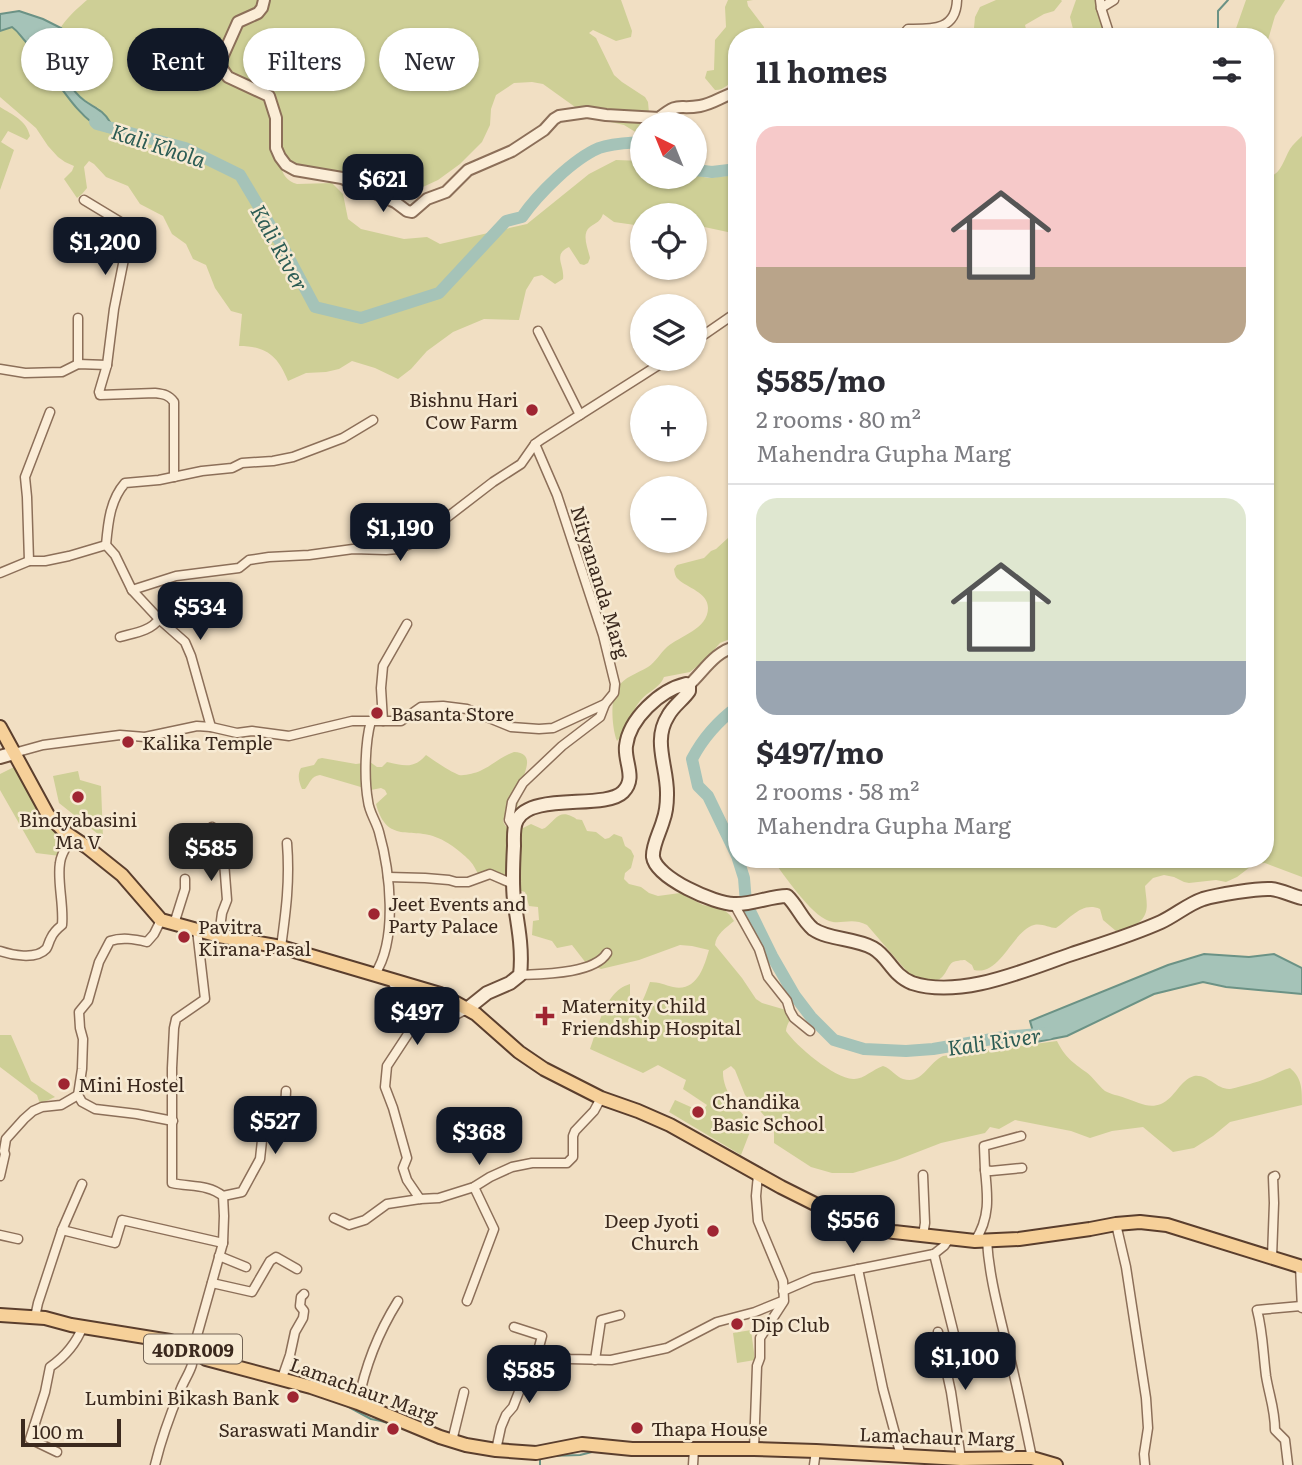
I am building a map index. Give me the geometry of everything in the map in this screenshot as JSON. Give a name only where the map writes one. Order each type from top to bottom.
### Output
[{"type":"main road","points":[[467,1009],[487,993],[510,984],[520,975],[520,942],[513,884],[515,824],[522,813],[558,803],[609,799],[622,793],[630,778],[626,746],[633,726],[660,697],[686,684],[690,688],[687,695],[666,717],[661,737],[667,794],[664,818],[653,853],[653,859],[659,868],[672,880],[704,895],[738,904],[785,895],[816,931],[864,944],[878,951],[900,976],[909,982],[957,987],[998,979],[1119,939],[1161,922],[1207,898],[1270,889],[1302,898]]},
{"type":"main road","points":[[0,727],[48,815],[66,833],[122,876],[167,921],[219,936],[281,947],[440,994],[476,1014],[519,1052],[544,1069],[601,1098],[670,1125],[758,1175],[842,1217],[870,1227],[981,1241],[1019,1239],[1140,1222],[1167,1225],[1301,1266]]},
{"type":"main road","points":[[0,757],[14,753]]},
{"type":"main road","name":"Lamachaur Marg","points":[[0,1315],[35,1317],[170,1341],[193,1350],[206,1359],[282,1378],[358,1403],[466,1446],[514,1452],[545,1452],[582,1444],[632,1449],[754,1449],[816,1451],[849,1459],[901,1456],[1032,1458],[1056,1465]]},
{"type":"street","points":[[264,0],[258,13],[238,22],[221,60],[221,67],[228,77],[269,96],[276,118],[275,148],[279,157],[295,170],[342,178],[395,201],[407,211],[412,212],[426,200],[446,192],[468,170],[512,151],[544,130],[559,116],[587,112],[606,116],[659,118],[674,106],[701,106],[728,94]]},
{"type":"street","points":[[932,28],[942,25],[953,16],[957,10],[957,0]]},
{"type":"street","points":[[1108,28],[1101,4],[1114,0]]},
{"type":"street","points":[[84,200],[127,226],[129,234],[114,309],[107,365],[99,392],[100,395],[164,394],[170,397],[174,402],[174,477]]},
{"type":"street","points":[[78,318],[78,364]]},
{"type":"street","points":[[707,333],[728,318]]},
{"type":"street","points":[[538,331],[580,415]]},
{"type":"street","points":[[0,369],[25,373],[62,372],[78,364],[107,365]]},
{"type":"street","points":[[132,590],[176,576],[239,568],[249,560],[353,549],[398,549],[415,542],[521,464],[535,444],[649,371]]},
{"type":"street","points":[[29,561],[25,477],[50,412]]},
{"type":"street","points":[[211,727],[185,642],[132,590],[120,563],[106,545],[111,510],[122,486],[125,483],[159,480],[232,468],[243,463],[293,457],[343,438],[373,420]]},
{"type":"street","name":"Nityananda Marg","points":[[535,444],[560,504],[603,635],[615,684],[614,694],[605,705]]},
{"type":"street","points":[[0,573],[29,561],[45,561],[106,545]]},
{"type":"street","points":[[120,637],[148,629],[157,624],[159,619]]},
{"type":"street","points":[[383,721],[380,688],[383,666],[407,624]]},
{"type":"street","points":[[689,685],[713,658],[728,648]]},
{"type":"street","points":[[14,753],[43,745],[120,735],[145,737],[197,726],[237,733],[252,731],[289,736],[352,720],[401,721],[421,707],[467,709],[511,727],[539,729],[553,727],[605,705]]},
{"type":"street","points":[[515,824],[512,825],[509,817],[512,802],[523,783],[562,746],[600,717],[605,705]]},
{"type":"street","points":[[371,721],[367,754],[367,800],[378,828],[390,892],[389,930],[384,954],[375,974]]},
{"type":"street","points":[[212,827],[223,849],[227,900],[219,936]]},
{"type":"street","points":[[0,951],[13,955],[40,953],[62,925],[59,865],[62,853],[72,837]]},
{"type":"street","points":[[281,947],[288,896],[287,844]]},
{"type":"street","points":[[388,877],[468,882],[491,874],[513,884]]},
{"type":"street","points":[[173,1121],[105,1111],[86,1106],[82,1102],[78,1095],[83,1039],[79,1012],[88,1001],[94,975],[110,941],[133,939],[147,942],[167,921],[185,889],[184,879]]},
{"type":"street","points":[[738,904],[759,949],[768,977],[787,1001],[794,1018],[810,1031]]},
{"type":"street","points":[[155,1465],[179,1392],[194,1360],[193,1350],[223,1243],[223,1196],[215,1189],[204,1186],[172,1183],[174,1027],[176,1019],[205,999],[197,930]]},
{"type":"street","points":[[520,975],[556,973],[584,967],[600,961],[607,953]]},
{"type":"street","points":[[391,979],[397,989],[402,1014],[410,1031]]},
{"type":"street","points":[[420,1199],[407,1180],[403,1168],[407,1158],[385,1087],[387,1066],[410,1031],[438,1024],[467,1009]]},
{"type":"street","points":[[223,1196],[242,1192],[260,1159],[264,1131],[284,1130],[286,1091]]},
{"type":"street","points":[[0,1176],[5,1154],[2,1150],[6,1139],[33,1111],[61,1104],[78,1095]]},
{"type":"street","points":[[334,1218],[349,1225],[365,1220],[387,1204],[439,1198],[474,1187],[521,1164],[567,1163],[573,1157],[575,1131],[594,1111],[601,1098]]},
{"type":"street","points":[[1021,1136],[984,1146],[987,1213],[981,1241],[988,1261],[1032,1458]]},
{"type":"street","points":[[985,1170],[1022,1168]]},
{"type":"street","points":[[754,1449],[760,1338],[784,1301],[783,1281],[758,1221],[758,1175]]},
{"type":"street","points":[[923,1175],[923,1235]]},
{"type":"street","points":[[1272,1257],[1275,1176]]},
{"type":"street","points":[[35,1317],[62,1230],[82,1184]]},
{"type":"street","points":[[467,1301],[494,1229],[474,1187]]},
{"type":"street","points":[[62,1230],[115,1243],[122,1220],[223,1243]]},
{"type":"street","points":[[1116,1224],[1126,1267],[1146,1398],[1148,1428],[1145,1465]]},
{"type":"street","points":[[0,1235],[18,1239]]},
{"type":"street","points":[[783,1291],[813,1278],[934,1254],[949,1239]]},
{"type":"street","points":[[934,1254],[955,1338]]},
{"type":"street","points":[[219,1256],[246,1267]]},
{"type":"street","points":[[212,1283],[252,1292],[270,1261],[276,1256],[297,1269]]},
{"type":"street","points":[[1288,1465],[1285,1440],[1275,1430],[1257,1310],[1302,1308],[1301,1266]]},
{"type":"street","points":[[859,1269],[883,1389],[901,1456]]},
{"type":"street","points":[[282,1378],[295,1332],[303,1318],[304,1311],[300,1306],[304,1294]]},
{"type":"street","points":[[358,1403],[366,1367],[398,1301]]},
{"type":"street","points":[[537,1354],[570,1359],[611,1360],[667,1348],[717,1322],[784,1301]]},
{"type":"street","points":[[595,1360],[601,1320],[620,1315]]},
{"type":"street","points":[[57,1452],[30,1439],[50,1367],[69,1351],[83,1326]]},
{"type":"street","points":[[496,1450],[501,1427],[530,1371],[542,1336],[514,1327]]},
{"type":"street","points":[[938,1332],[961,1459]]},
{"type":"street","points":[[452,1441],[464,1392]]},
{"type":"street","points":[[693,1465],[694,1449]]},
{"type":"street","points":[[814,1465],[816,1451]]},
{"type":"green space","points":[[87,0],[621,0],[632,31],[631,37],[616,41],[593,30],[589,33],[596,38],[614,75],[648,102],[649,112],[630,112],[630,129],[589,117],[543,84],[514,83],[496,95],[491,109],[490,125],[482,142],[460,164],[438,180],[412,192],[406,194],[379,185],[280,165],[282,171],[288,179],[297,184],[332,183],[343,194],[348,219],[361,229],[404,239],[427,237],[440,244],[527,224],[589,174],[616,160],[630,161],[630,189],[707,189],[707,178],[728,176],[728,232],[707,228],[707,203],[630,203],[630,224],[614,222],[603,214],[587,230],[586,241],[590,258],[588,263],[580,264],[569,247],[560,257],[563,279],[555,284],[542,275],[534,277],[526,290],[519,320],[484,319],[453,332],[427,351],[398,379],[352,361],[339,369],[306,373],[288,381],[280,365],[270,354],[257,348],[239,346],[242,314],[231,311],[215,288],[206,265],[193,259],[186,244],[172,234],[163,216],[140,204],[128,186],[106,177],[89,161],[84,167],[87,188],[77,198],[64,179],[74,166],[58,157],[36,128],[0,97],[0,31],[12,27],[21,35],[21,91],[63,91],[78,109],[100,109],[75,91],[113,91],[113,28],[61,28]]},
{"type":"green space","points":[[728,0],[753,0],[747,1],[748,6],[764,28],[728,28],[728,84],[715,90],[705,78],[707,71],[714,70],[715,40],[726,27],[725,7]]},
{"type":"green space","points":[[996,0],[1062,1],[1054,11],[1025,25],[1026,28],[974,28],[980,7]]},
{"type":"green space","points":[[1076,0],[1101,0],[1103,28],[1073,28],[1070,17]]},
{"type":"green space","points":[[1246,0],[1285,0],[1271,28],[1236,28]]},
{"type":"green space","points":[[0,107],[22,122],[30,136],[27,140],[8,131],[1,142],[14,150],[0,190]]},
{"type":"green space","points":[[1302,136],[1302,877],[1274,866],[1274,175],[1291,147]]},
{"type":"green space","points":[[728,538],[728,640],[720,643],[690,672],[664,677],[660,684],[640,701],[617,741],[612,714],[617,688],[627,678],[651,665],[667,647],[698,627],[707,615],[705,598],[678,579],[674,569],[677,565],[704,558]]},
{"type":"green space","points":[[514,752],[525,756],[527,766],[517,808],[503,820],[509,829],[515,832],[531,824],[542,829],[563,814],[582,820],[587,831],[596,832],[605,839],[614,834],[622,837],[625,846],[634,856],[631,868],[625,873],[624,879],[629,884],[658,896],[680,893],[703,905],[723,909],[734,921],[719,934],[715,945],[756,999],[786,1010],[790,1019],[786,1031],[791,1037],[807,1053],[836,1073],[857,1079],[883,1066],[900,1078],[910,1080],[920,1076],[943,1056],[1057,1041],[1069,1059],[1105,1091],[1143,1104],[1161,1104],[1194,1076],[1204,1077],[1229,1089],[1262,1080],[1290,1068],[1300,1084],[1302,1105],[1230,1122],[1194,1148],[1173,1152],[1143,1127],[1112,1131],[1090,1138],[1071,1131],[1015,1120],[999,1129],[990,1127],[985,1133],[941,1143],[853,1173],[832,1173],[811,1167],[774,1143],[774,1126],[745,1095],[731,1066],[723,1071],[725,1086],[742,1114],[753,1124],[741,1155],[669,1112],[675,1100],[702,1112],[707,1105],[683,1089],[686,1080],[658,1065],[643,1073],[590,1049],[608,1002],[621,988],[630,984],[627,1014],[639,1006],[650,982],[681,988],[694,982],[702,970],[709,950],[680,945],[639,960],[601,969],[586,963],[572,945],[557,948],[552,941],[532,935],[533,921],[539,920],[538,907],[529,906],[525,892],[501,885],[497,878],[479,875],[467,858],[442,840],[393,830],[387,825],[376,804],[387,794],[385,790],[371,790],[320,775],[302,789],[299,778],[301,768],[314,765],[322,758],[356,764],[370,762],[382,767],[387,762],[404,765],[417,763],[426,755],[461,775],[480,771]]},
{"type":"green space","points":[[14,767],[48,823],[69,841],[60,856],[36,853],[0,790],[0,774]]},
{"type":"green space","points":[[78,771],[80,780],[101,786],[103,838],[59,803],[53,776]]},
{"type":"green space","points":[[779,868],[1249,868],[1226,882],[1216,880],[1189,883],[1164,875],[1153,878],[1145,886],[1145,915],[1130,928],[1116,931],[1103,920],[1100,909],[1088,907],[1056,928],[1034,925],[1026,929],[992,966],[974,970],[972,965],[962,960],[951,963],[940,979],[927,981],[910,975],[867,925],[829,921],[814,911]]},
{"type":"green space","points":[[0,1035],[11,1035],[31,1081],[55,1097],[40,1104],[37,1095],[0,1067]]},
{"type":"green space","points":[[751,1330],[755,1360],[737,1363],[733,1333]]},
{"type":"water","points":[[19,11],[61,28],[21,28],[21,37],[12,27],[0,31],[0,14]]},
{"type":"water","points":[[64,91],[75,91],[102,112],[110,122],[106,131],[83,115]]},
{"type":"water","points":[[1204,954],[1249,957],[1274,954],[1302,968],[1302,994],[1226,987],[1203,982],[1154,994],[1067,1036],[1036,1042],[1030,1021],[1168,965]]},
{"type":"waterway","points":[[1218,28],[1218,11],[1228,0]]},
{"type":"waterway","name":"Kali River","points":[[95,122],[185,148],[240,175],[315,307],[361,318],[439,293],[506,221],[522,217],[537,198],[578,160],[604,146],[630,143]]},
{"type":"waterway","name":"Kali River","points":[[707,171],[728,170]]},
{"type":"waterway","name":"Kali River","points":[[728,715],[712,730],[692,759],[698,786],[708,796],[728,837]]},
{"type":"waterway","name":"Kali River","points":[[741,868],[746,903],[772,956],[795,996],[834,1040],[864,1049],[906,1051],[1049,1033]]},
{"type":"waterway","points":[[345,1405],[371,1419],[401,1427]]},
{"type":"waterway","points":[[550,1456],[580,1455],[596,1451]]},
{"type":"waterway","points":[[540,1458],[540,1465]]},
{"type":"place","name":"Bishnu Hari Cow Farm","points":[[532,410]]},
{"type":"place","name":"Basanta Store","points":[[377,713]]},
{"type":"place","name":"Kalika Temple","points":[[128,742]]},
{"type":"place","name":"Bindyabasini Ma V","points":[[78,797]]},
{"type":"place","name":"Jeet Events and Party Palace","points":[[374,914]]},
{"type":"place","name":"Pavitra Kirana Pasal","points":[[184,937]]},
{"type":"place","name":"Maternity Child Friendship Hospital","points":[[545,1016]]},
{"type":"place","name":"Mini Hostel","points":[[64,1084]]},
{"type":"place","name":"Chandika Basic School","points":[[698,1112]]},
{"type":"place","name":"Deep Jyoti Church","points":[[713,1231]]},
{"type":"place","name":"Dip Club","points":[[737,1324]]},
{"type":"place","name":"Lumbini Bikash Bank","points":[[293,1397]]},
{"type":"place","name":"Thapa House","points":[[637,1428]]},
{"type":"place","name":"Saraswati Mandir","points":[[393,1429]]},
{"type":"water label","name":"Kali Khola","points":[[159,144]]}]
